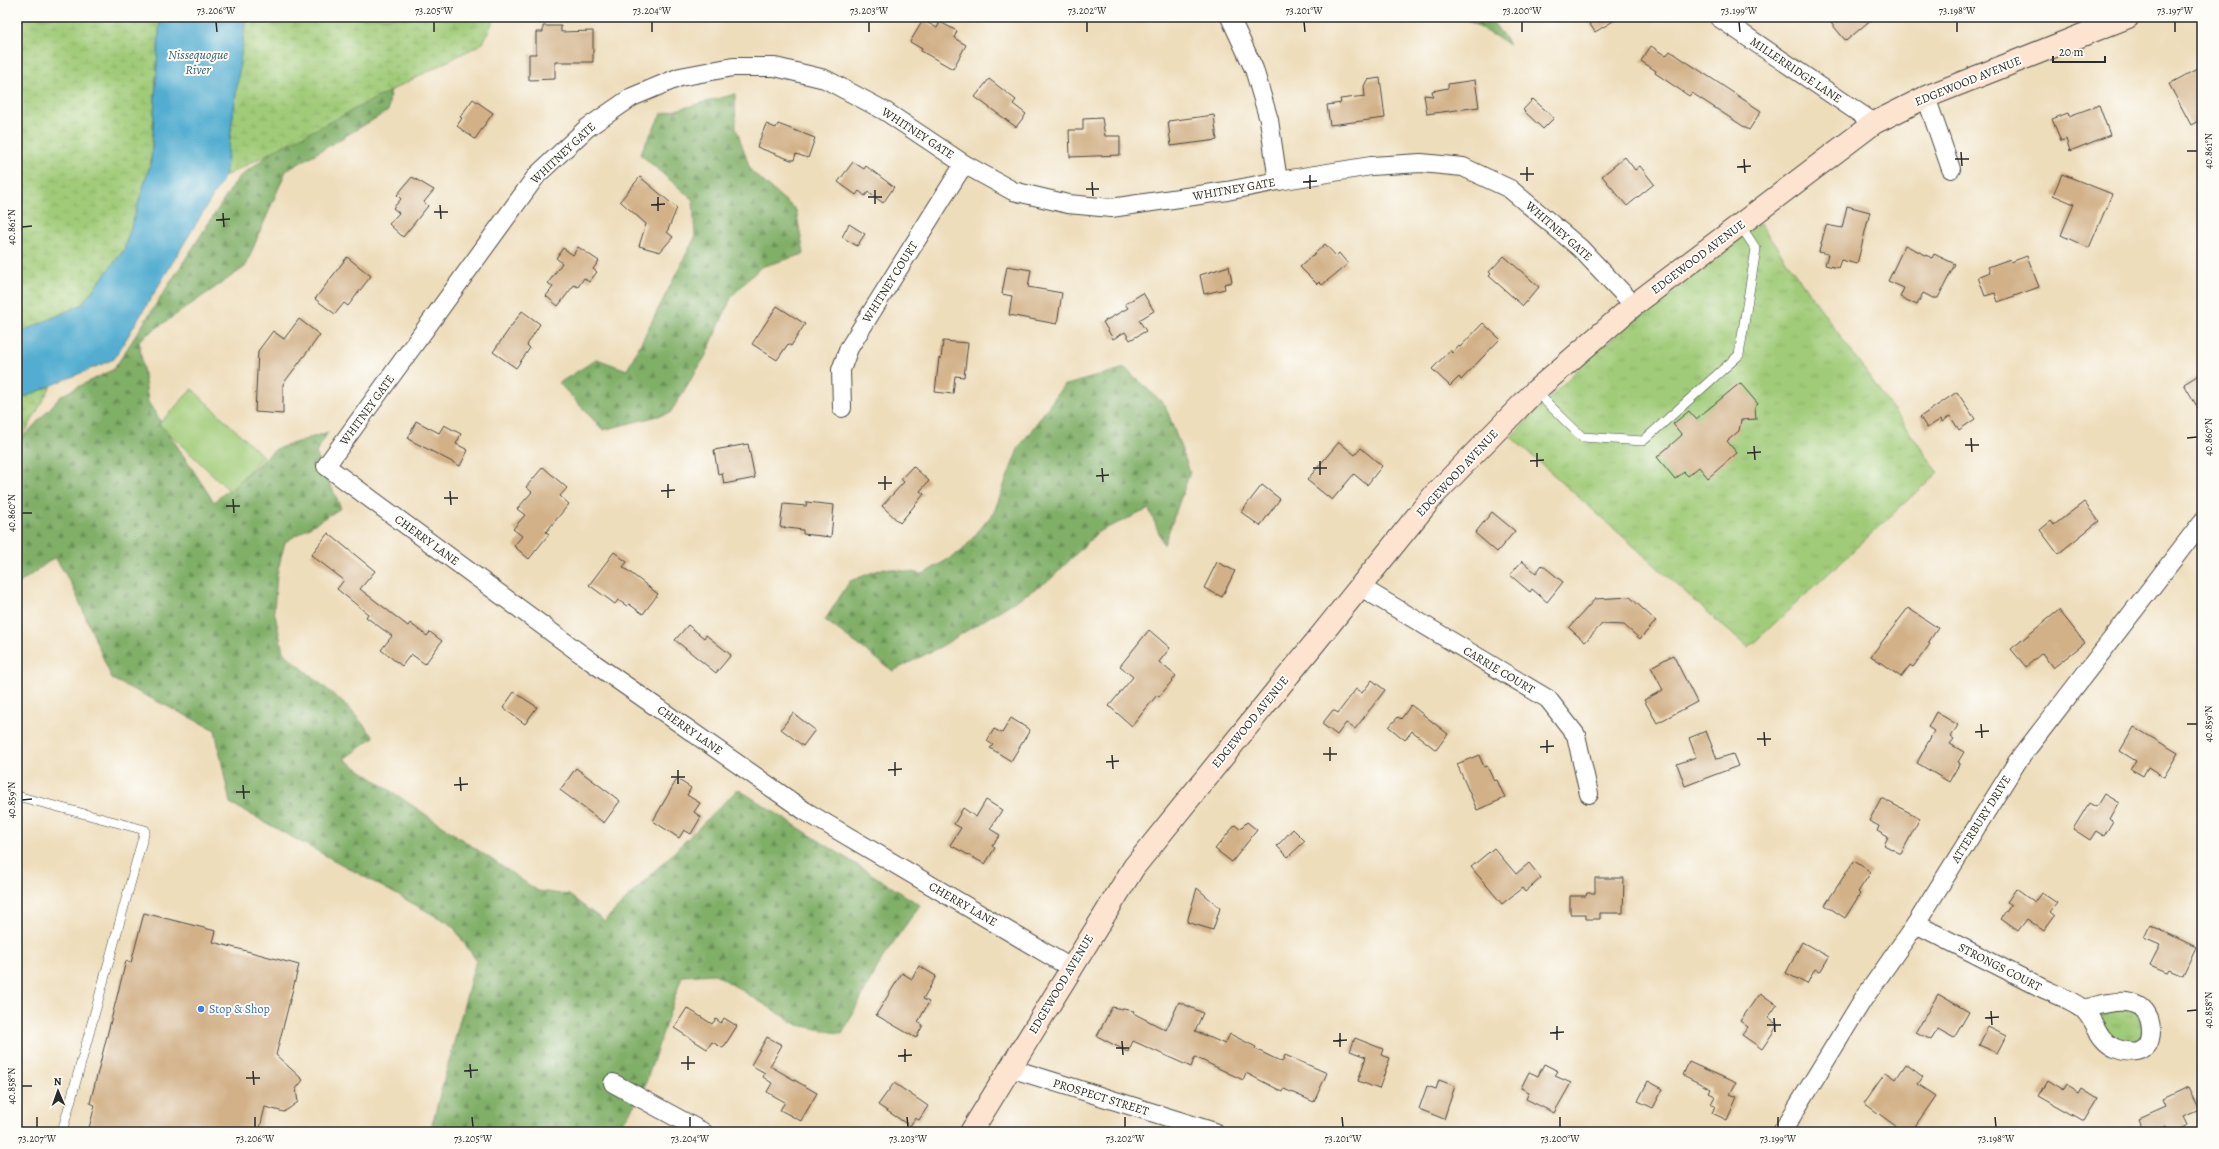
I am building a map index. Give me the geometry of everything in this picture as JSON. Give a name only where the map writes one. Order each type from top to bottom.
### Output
[{"type":"main road","name":"EDGEWOOD AVENUE","points":[[971,1132],[1134,867],[1359,586],[1434,495],[1535,391],[1634,305],[1874,123],[1926,97],[2128,17]]},
{"type":"street","points":[[1230,17],[1254,69],[1268,120],[1278,181]]},
{"type":"street","name":"MILLERRIDGE LANE","points":[[1718,17],[1874,123]]},
{"type":"street","name":"WHITNEY GATE","points":[[326,466],[537,175],[587,128],[632,97],[680,77],[733,67],[775,67],[825,78],[885,110],[964,164],[1013,191],[1068,204],[1111,208],[1227,191],[1371,166],[1421,163],[1463,167],[1510,189],[1580,248],[1634,305]]},
{"type":"street","points":[[1926,97],[1951,169]]},
{"type":"street","name":"WHITNEY COURT","points":[[842,408],[841,370],[846,354],[964,164]]},
{"type":"street","name":"CHERRY LANE","points":[[326,466],[592,662],[805,811],[1071,968]]},
{"type":"street","name":"ATTERBURY DRIVE","points":[[1782,1132],[1862,1001],[1916,924],[2016,762],[2202,522]]},
{"type":"street","name":"CARRIE COURT","points":[[1359,586],[1548,700],[1576,735],[1590,794]]},
{"type":"street","name":"STRONGS COURT","points":[[1916,924],[2083,1009]]},
{"type":"street","name":"PROSPECT STREET","points":[[1010,1068],[1215,1132]]},
{"type":"street","points":[[613,1083],[703,1132]]},
{"type":"lane","points":[[1535,391],[1582,437],[1643,441],[1739,355],[1756,249],[1740,224]]},
{"type":"lane","points":[[17,796],[145,830],[62,1132]]},
{"type":"green space","points":[[17,17],[160,17],[151,162],[124,250],[81,305],[17,334]]},
{"type":"green space","points":[[246,17],[495,17],[483,43],[225,176]]},
{"type":"green space","points":[[1462,17],[1489,17],[1510,45]]},
{"type":"green space","points":[[395,58],[388,111],[286,171],[245,267],[139,340],[148,402],[214,502],[276,449],[328,432],[316,453],[341,508],[285,542],[277,574],[274,610],[283,652],[349,708],[374,737],[344,759],[538,891],[569,895],[604,921],[738,789],[920,905],[883,957],[842,1034],[798,1025],[715,974],[682,976],[642,1094],[616,1132],[430,1132],[476,960],[452,925],[230,803],[215,730],[112,679],[73,587],[55,557],[17,585],[17,444],[62,395],[114,369],[238,178]]},
{"type":"green space","points":[[735,94],[736,128],[751,171],[796,210],[804,254],[761,267],[732,296],[705,357],[670,413],[603,430],[559,383],[597,359],[627,370],[695,237],[693,200],[640,154],[661,114]]},
{"type":"green space","points":[[1759,223],[1938,472],[1748,648],[1511,437],[1592,355]]},
{"type":"green space","points":[[1125,368],[1165,405],[1190,472],[1164,545],[1149,509],[1098,532],[1051,579],[942,646],[893,671],[825,620],[850,581],[884,568],[923,574],[962,551],[994,512],[1018,449],[1063,386]]},
{"type":"green space","points":[[51,386],[17,447],[17,400]]},
{"type":"green space","points":[[192,389],[263,456],[230,491],[159,424]]},
{"type":"green space","points":[[2134,1008],[2145,1027],[2137,1047],[2111,1038],[2091,1013]]},
{"type":"water","name":"Nissequogue River","points":[[160,17],[246,17],[225,176],[114,359],[17,400],[17,334],[81,305],[124,250],[151,162]]},
{"type":"building","points":[[1585,17],[1620,17],[1595,32]]},
{"type":"building","points":[[1826,17],[1874,17],[1846,41]]},
{"type":"building","points":[[923,20],[937,28],[940,22],[957,31],[954,38],[966,45],[953,69],[921,51],[922,49],[910,42]]},
{"type":"building","points":[[543,26],[561,26],[561,32],[593,31],[593,62],[555,62],[555,79],[529,80],[529,54],[536,54],[536,32],[543,32]]},
{"type":"building","points":[[1651,46],[1666,56],[1670,51],[1761,111],[1749,130],[1692,93],[1689,96],[1655,73],[1656,71],[1641,61]]},
{"type":"building","points":[[2197,69],[2202,78],[2202,119],[2191,125],[2169,84]]},
{"type":"building","points":[[1380,78],[1385,118],[1330,125],[1327,105],[1341,103],[1340,99],[1365,96],[1364,86],[1367,80]]},
{"type":"building","points":[[989,79],[1016,100],[1013,104],[1026,114],[1016,127],[975,97]]},
{"type":"building","points":[[1475,80],[1479,107],[1427,114],[1424,95],[1433,96],[1432,91],[1448,88],[1448,84]]},
{"type":"building","points":[[473,99],[493,113],[475,139],[457,126],[462,118],[460,117]]},
{"type":"building","points":[[1533,99],[1554,118],[1543,129],[1523,110]]},
{"type":"building","points":[[2099,105],[2110,135],[2070,151],[2066,139],[2061,141],[2052,119],[2068,113],[2069,116]]},
{"type":"building","points":[[1214,115],[1217,140],[1171,146],[1168,121]]},
{"type":"building","points":[[1102,118],[1105,136],[1120,136],[1120,155],[1070,157],[1069,130],[1083,130],[1083,119]]},
{"type":"building","points":[[766,124],[776,128],[778,124],[815,138],[808,158],[796,154],[794,160],[791,160],[757,147]]},
{"type":"building","points":[[1625,157],[1635,170],[1640,166],[1654,184],[1627,206],[1602,176]]},
{"type":"building","points":[[853,162],[864,169],[866,166],[894,187],[883,203],[868,192],[865,196],[859,191],[856,195],[838,182]]},
{"type":"building","points":[[2062,174],[2112,194],[2089,248],[2061,235],[2074,204],[2053,195]]},
{"type":"building","points":[[412,177],[434,190],[424,202],[428,206],[403,237],[389,224],[399,213],[393,208],[401,199],[397,195]]},
{"type":"building","points":[[640,177],[677,208],[667,232],[673,237],[660,252],[639,246],[646,224],[620,201]]},
{"type":"building","points":[[1847,206],[1870,212],[1857,264],[1841,260],[1838,268],[1825,265],[1828,254],[1819,252],[1826,225],[1842,228]]},
{"type":"building","points":[[849,224],[865,234],[857,246],[842,237]]},
{"type":"building","points":[[1325,244],[1336,256],[1339,253],[1348,264],[1322,285],[1319,282],[1317,284],[1300,267]]},
{"type":"building","points":[[1905,245],[1932,258],[1934,254],[1955,264],[1938,298],[1933,298],[1923,293],[1917,305],[1900,297],[1904,288],[1888,281]]},
{"type":"building","points":[[578,247],[599,261],[593,269],[597,272],[589,282],[584,278],[578,287],[574,285],[558,306],[546,296],[553,287],[548,283],[562,263],[556,258],[563,248],[573,255]]},
{"type":"building","points":[[1504,256],[1539,287],[1523,306],[1489,276],[1491,274],[1489,272]]},
{"type":"building","points":[[2027,256],[2039,287],[1998,302],[1995,293],[1985,296],[1978,277],[1990,272],[1988,267],[2010,259],[2011,262]]},
{"type":"building","points":[[347,257],[371,276],[348,306],[344,303],[335,314],[315,299]]},
{"type":"building","points":[[1007,266],[1031,270],[1028,287],[1062,293],[1057,324],[1009,315],[1012,296],[1002,294]]},
{"type":"building","points":[[1229,266],[1232,282],[1224,284],[1225,289],[1204,294],[1200,275]]},
{"type":"building","points":[[1143,293],[1154,311],[1139,320],[1146,331],[1130,340],[1125,332],[1113,339],[1103,322],[1128,308],[1125,304]]},
{"type":"building","points":[[777,306],[805,324],[791,346],[788,344],[777,360],[752,344]]},
{"type":"building","points":[[522,311],[540,324],[527,345],[530,348],[516,368],[493,352]]},
{"type":"building","points":[[299,319],[320,335],[283,384],[283,414],[255,412],[258,351],[273,331],[284,339]]},
{"type":"building","points":[[1483,323],[1500,339],[1461,380],[1459,377],[1450,386],[1432,369],[1450,350],[1452,353],[1458,346],[1460,347]]},
{"type":"building","points":[[943,341],[968,343],[964,377],[955,376],[953,394],[935,392],[939,358],[941,359]]},
{"type":"building","points":[[2202,373],[2202,415],[2184,384]]},
{"type":"building","points":[[1740,383],[1758,404],[1755,407],[1756,419],[1741,420],[1739,431],[1727,441],[1737,453],[1708,478],[1699,467],[1688,476],[1684,472],[1675,479],[1657,457],[1682,435],[1673,424],[1689,411],[1696,419]]},
{"type":"building","points":[[1957,392],[1975,419],[1959,430],[1950,416],[1942,422],[1941,419],[1927,428],[1920,417]]},
{"type":"building","points":[[416,421],[439,433],[444,425],[461,434],[456,444],[468,450],[460,466],[408,439]]},
{"type":"building","points":[[1339,442],[1355,455],[1361,448],[1382,466],[1367,485],[1354,474],[1332,500],[1307,480]]},
{"type":"building","points":[[748,444],[755,478],[724,484],[722,473],[718,474],[714,450]]},
{"type":"building","points":[[913,466],[929,481],[920,491],[924,494],[900,523],[882,506],[904,482],[901,479]]},
{"type":"building","points":[[543,467],[567,488],[560,496],[569,504],[546,532],[549,534],[529,559],[514,546],[522,536],[513,529],[525,515],[517,509],[532,492],[526,487]]},
{"type":"building","points":[[1262,485],[1280,499],[1260,526],[1241,512]]},
{"type":"building","points":[[807,502],[834,505],[831,537],[803,534],[803,530],[780,527],[783,504],[806,506]]},
{"type":"building","points":[[2084,502],[2099,521],[2058,554],[2040,530],[2051,521],[2054,525]]},
{"type":"building","points":[[1492,512],[1515,531],[1497,552],[1475,533]]},
{"type":"building","points":[[328,533],[375,571],[360,589],[408,626],[410,623],[427,636],[430,632],[442,641],[425,664],[411,654],[402,666],[381,650],[392,636],[366,617],[368,614],[337,589],[344,580],[311,555]]},
{"type":"building","points":[[614,552],[627,562],[623,567],[658,594],[643,614],[629,604],[627,606],[618,600],[615,604],[589,585]]},
{"type":"building","points":[[1522,561],[1536,573],[1542,565],[1563,582],[1547,602],[1532,589],[1530,592],[1510,575]]},
{"type":"building","points":[[1217,562],[1235,571],[1222,597],[1204,588]]},
{"type":"building","points":[[1630,597],[1656,621],[1640,639],[1624,625],[1602,624],[1585,642],[1569,628],[1595,599]]},
{"type":"building","points":[[1908,608],[1938,628],[1928,643],[1930,644],[1913,667],[1910,665],[1901,677],[1871,656]]},
{"type":"building","points":[[2059,610],[2085,643],[2053,668],[2042,653],[2026,667],[2011,649]]},
{"type":"building","points":[[688,625],[704,638],[706,635],[731,655],[716,673],[675,640]]},
{"type":"building","points":[[1149,630],[1170,648],[1159,662],[1176,676],[1159,697],[1157,695],[1132,726],[1109,706],[1133,677],[1120,666]]},
{"type":"building","points":[[1673,655],[1697,702],[1657,723],[1644,700],[1663,690],[1651,667]]},
{"type":"building","points":[[1372,680],[1385,690],[1355,729],[1346,723],[1337,735],[1322,724],[1333,710],[1338,713],[1356,689],[1362,693]]},
{"type":"building","points":[[514,692],[537,707],[525,724],[503,708]]},
{"type":"building","points":[[1411,705],[1448,734],[1436,750],[1412,731],[1405,740],[1389,727],[1398,717],[1401,719]]},
{"type":"building","points":[[1936,712],[1958,725],[1951,737],[1954,739],[1950,744],[1964,752],[1958,762],[1960,763],[1949,782],[1917,763],[1934,731],[1928,727]]},
{"type":"building","points":[[793,713],[815,730],[803,746],[781,729]]},
{"type":"building","points":[[1011,718],[1030,730],[1011,761],[990,748],[993,745],[987,741],[994,729],[1002,733]]},
{"type":"building","points":[[2134,727],[2178,753],[2164,777],[2148,767],[2143,776],[2131,769],[2136,761],[2120,751]]},
{"type":"building","points":[[1706,731],[1717,759],[1733,754],[1738,766],[1685,786],[1677,764],[1696,757],[1689,738]]},
{"type":"building","points":[[1479,755],[1484,767],[1487,766],[1494,781],[1497,780],[1505,798],[1477,810],[1457,764]]},
{"type":"building","points":[[576,768],[620,801],[604,823],[560,790]]},
{"type":"building","points":[[677,779],[691,788],[687,795],[700,803],[694,812],[701,817],[691,834],[684,830],[679,838],[653,821]]},
{"type":"building","points":[[2104,794],[2119,803],[2110,819],[2113,821],[2104,836],[2096,831],[2090,840],[2073,829],[2089,803],[2096,807]]},
{"type":"building","points":[[1881,798],[1920,818],[1901,854],[1884,845],[1888,837],[1877,831],[1879,826],[1869,821]]},
{"type":"building","points":[[986,800],[1002,810],[990,829],[1000,835],[992,846],[995,848],[985,864],[950,845],[961,828],[954,824],[963,808],[976,817]]},
{"type":"building","points":[[1247,822],[1257,830],[1232,862],[1215,849],[1235,825],[1240,829]]},
{"type":"building","points":[[1293,829],[1305,841],[1288,857],[1277,846]]},
{"type":"building","points":[[1494,848],[1516,874],[1529,863],[1541,878],[1525,892],[1522,888],[1502,904],[1471,867]]},
{"type":"building","points":[[1854,861],[1871,872],[1858,892],[1860,894],[1845,918],[1825,905]]},
{"type":"building","points":[[1595,878],[1624,878],[1623,913],[1600,913],[1600,919],[1586,919],[1586,914],[1570,914],[1570,896],[1586,896],[1587,893],[1595,893]]},
{"type":"building","points":[[1197,888],[1220,908],[1213,930],[1187,922]]},
{"type":"building","points":[[2016,889],[2035,903],[2042,893],[2057,903],[2050,912],[2055,916],[2044,931],[2027,919],[2018,931],[2001,919],[2011,905],[2007,902]]},
{"type":"building","name":"Stop & Shop","points":[[144,913],[216,931],[213,942],[299,965],[276,1055],[303,1080],[296,1089],[298,1102],[284,1112],[265,1107],[259,1132],[88,1132],[95,1105],[90,1103],[126,961],[131,963]]},
{"type":"building","points":[[2150,925],[2196,947],[2183,975],[2169,969],[2167,972],[2150,965],[2160,945],[2144,938]]},
{"type":"building","points":[[1802,942],[1829,957],[1820,972],[1815,969],[1807,984],[1786,973]]},
{"type":"building","points":[[919,966],[936,976],[923,999],[929,1002],[918,1022],[923,1025],[916,1038],[876,1015],[902,973],[912,979]]},
{"type":"building","points":[[1760,993],[1777,1005],[1768,1018],[1778,1025],[1762,1049],[1742,1035],[1748,1027],[1740,1021]]},
{"type":"building","points":[[1938,994],[1969,1012],[1954,1038],[1938,1029],[1931,1040],[1916,1032]]},
{"type":"building","points":[[1179,1002],[1203,1013],[1195,1031],[1225,1044],[1230,1034],[1256,1047],[1255,1049],[1282,1062],[1285,1055],[1327,1073],[1314,1102],[1284,1089],[1283,1092],[1246,1073],[1243,1080],[1195,1057],[1191,1067],[1133,1041],[1128,1052],[1097,1036],[1112,1007],[1134,1011],[1133,1013],[1166,1030]]},
{"type":"building","points":[[687,1008],[712,1024],[716,1019],[721,1023],[724,1018],[737,1026],[723,1048],[712,1042],[707,1049],[674,1028]]},
{"type":"building","points":[[1988,1027],[2006,1036],[1997,1053],[1979,1045]]},
{"type":"building","points":[[767,1037],[782,1045],[770,1066],[817,1093],[801,1121],[780,1110],[785,1102],[767,1092],[772,1083],[763,1077],[765,1073],[751,1065]]},
{"type":"building","points":[[1355,1038],[1383,1049],[1381,1055],[1390,1058],[1379,1089],[1358,1081],[1366,1057],[1350,1051]]},
{"type":"building","points":[[1689,1062],[1736,1083],[1730,1094],[1737,1097],[1727,1120],[1712,1113],[1715,1106],[1711,1104],[1715,1096],[1709,1093],[1711,1089],[1683,1075]]},
{"type":"building","points":[[1544,1064],[1558,1071],[1555,1076],[1571,1083],[1554,1113],[1526,1099],[1529,1092],[1521,1088],[1529,1072],[1538,1076]]},
{"type":"building","points":[[1906,1064],[1923,1077],[1918,1084],[1936,1096],[1911,1132],[1904,1132],[1864,1103],[1886,1072],[1896,1079]]},
{"type":"building","points":[[1439,1080],[1455,1086],[1444,1119],[1419,1109],[1427,1086],[1436,1089]]},
{"type":"building","points":[[2047,1080],[2063,1090],[2066,1085],[2079,1093],[2082,1088],[2098,1098],[2084,1121],[2038,1095]]},
{"type":"building","points":[[1648,1081],[1663,1089],[1653,1108],[1638,1101]]},
{"type":"building","points":[[894,1083],[928,1106],[919,1120],[915,1118],[910,1126],[878,1105]]},
{"type":"building","points":[[2188,1087],[2199,1109],[2182,1117],[2186,1125],[2171,1132],[2168,1132],[2165,1126],[2153,1132],[2145,1132],[2139,1118],[2166,1106],[2163,1099]]},
{"type":"place","name":"Stop & Shop","points":[[201,1009]]}]
